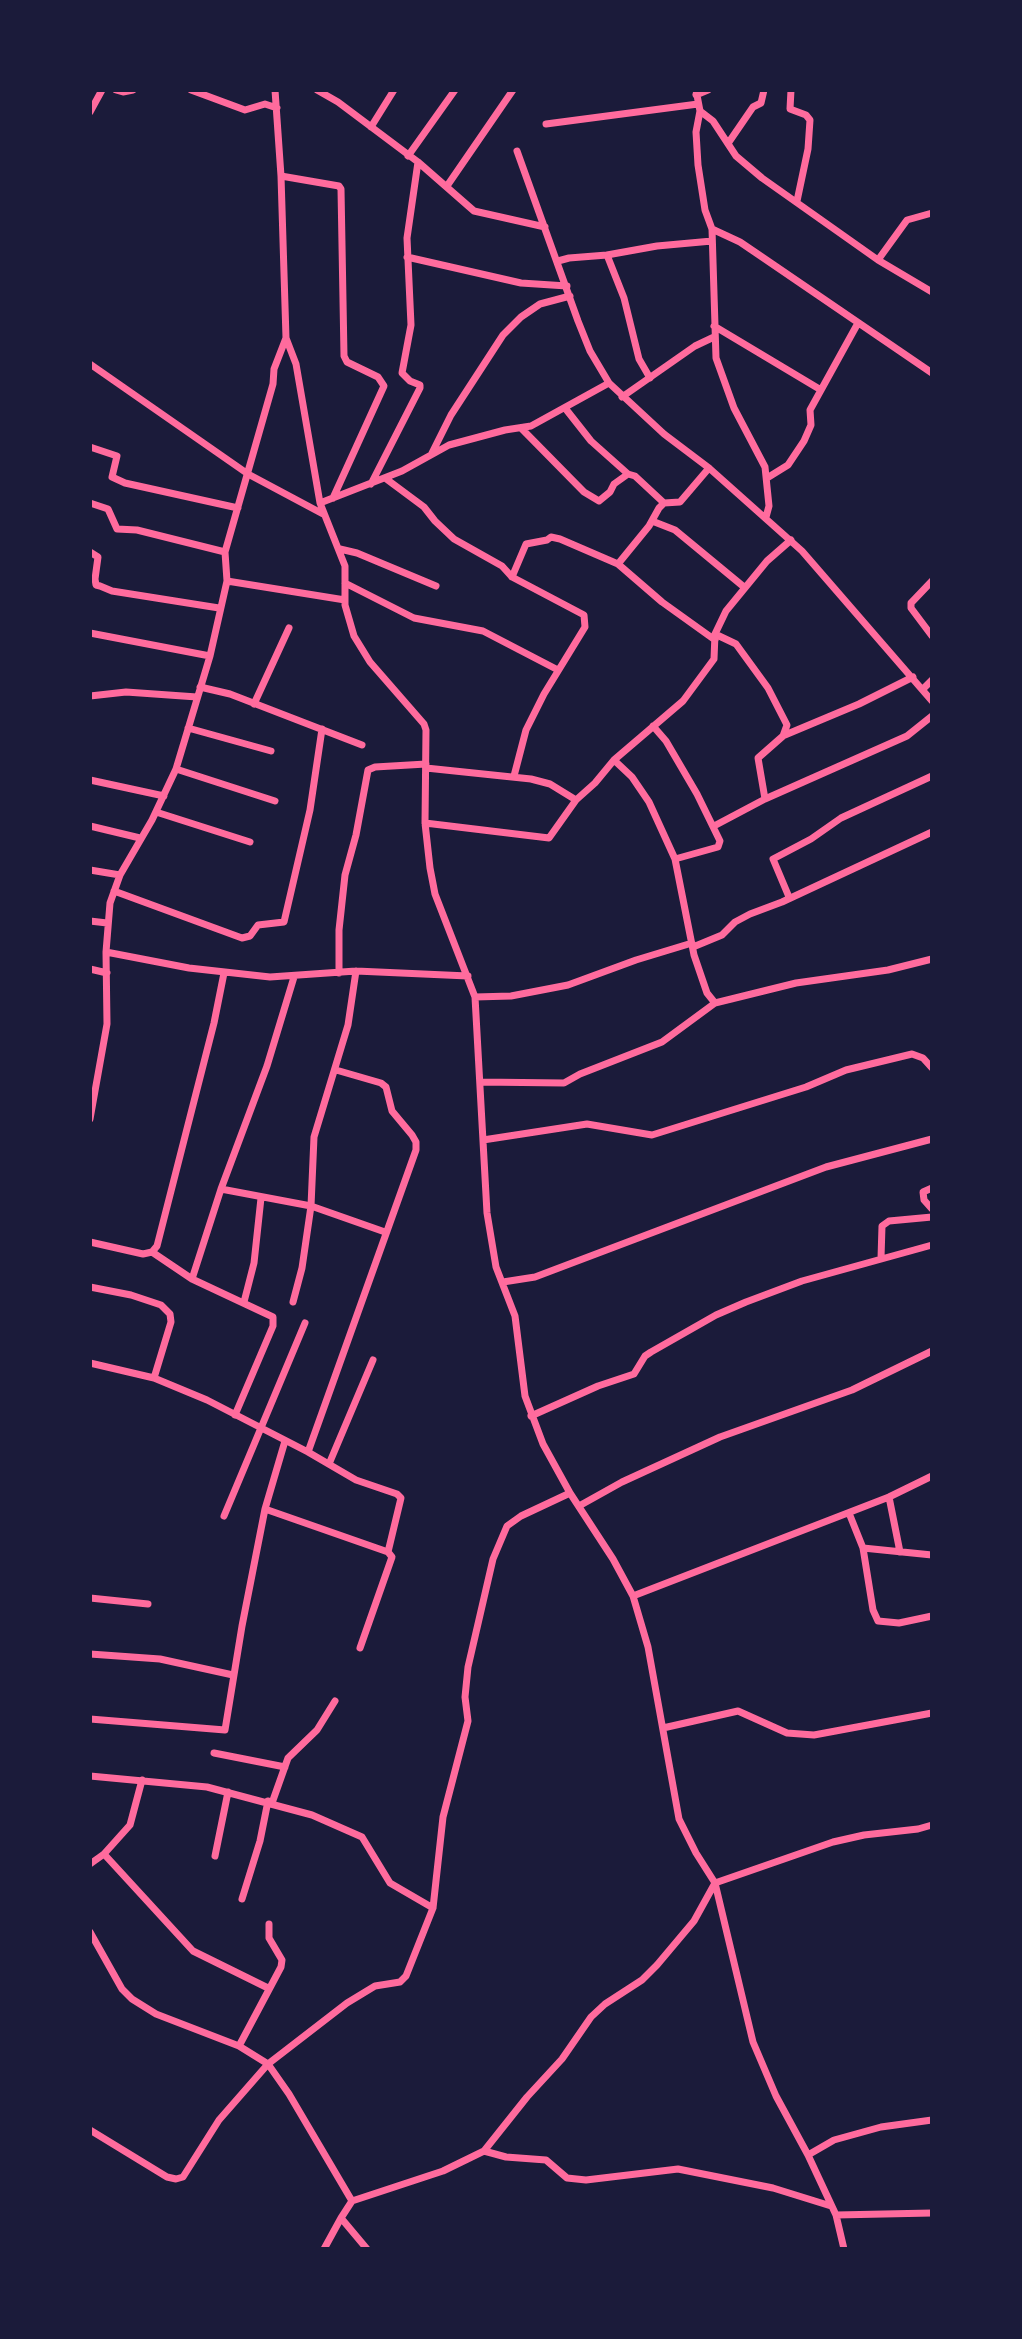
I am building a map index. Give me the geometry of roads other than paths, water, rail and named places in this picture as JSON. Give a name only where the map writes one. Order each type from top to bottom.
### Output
[{"type":"street","points":[[90,112],[102,90]]},
{"type":"street","points":[[116,90],[133,90]]},
{"type":"street","points":[[191,90],[245,110],[265,104],[277,108]]},
{"type":"street","points":[[275,90],[286,338],[296,364],[320,503],[345,566],[345,600],[354,636],[370,662],[424,724],[425,823],[435,894],[475,997],[492,1250],[515,1316],[525,1396],[531,1416],[570,1493],[633,1596],[648,1647],[679,1819],[715,1883],[753,2042],[776,2096],[836,2215],[844,2249]]},
{"type":"street","points":[[317,90],[418,162],[474,211],[545,227]]},
{"type":"street","points":[[371,127],[394,90]]},
{"type":"street","points":[[408,156],[455,90]]},
{"type":"street","points":[[447,186],[513,90]]},
{"type":"street","points":[[708,90],[696,92],[699,108],[696,132],[705,210],[712,229],[716,358],[759,453],[767,478],[769,506],[766,517]]},
{"type":"street","points":[[729,142],[753,107],[761,103],[764,90]]},
{"type":"street","points":[[791,90],[790,109],[806,115],[810,120],[808,149],[797,201]]},
{"type":"street","points":[[546,124],[699,108],[713,121],[736,156],[749,168],[878,260],[932,292]]},
{"type":"street","points":[[517,151],[590,351],[609,383],[791,540],[932,701]]},
{"type":"street","points":[[371,484],[420,388],[402,373],[411,325],[407,238],[418,162]]},
{"type":"street","points":[[281,176],[339,186],[341,189],[344,356],[347,362],[378,377],[384,386],[333,498]]},
{"type":"street","points":[[878,260],[907,220],[932,213]]},
{"type":"street","points":[[712,229],[740,242],[932,373]]},
{"type":"street","points":[[558,261],[712,241]]},
{"type":"street","points":[[607,255],[624,298],[638,354],[650,378]]},
{"type":"street","points":[[407,257],[521,283],[567,286]]},
{"type":"street","points":[[432,453],[451,415],[503,335],[540,304],[570,296]]},
{"type":"street","points":[[767,478],[780,472],[796,454],[811,425],[810,410],[858,323]]},
{"type":"street","points":[[714,326],[821,390]]},
{"type":"street","points":[[622,397],[695,346],[714,337]]},
{"type":"street","points":[[90,1119],[107,1024],[107,923],[114,891],[176,769],[210,656],[227,581],[225,552],[273,384],[274,369],[286,338]]},
{"type":"street","points":[[90,364],[248,474],[325,515]]},
{"type":"street","points":[[320,503],[385,478],[449,445],[522,429],[609,383]]},
{"type":"street","points":[[565,408],[591,441],[664,503],[680,502],[709,468]]},
{"type":"street","points":[[522,429],[584,492],[599,501],[628,474]]},
{"type":"street","points":[[90,447],[117,456],[112,477],[125,483],[238,508]]},
{"type":"street","points":[[385,478],[424,507],[454,539],[502,566],[512,577],[584,615],[585,627],[526,730],[514,776]]},
{"type":"street","points":[[90,503],[108,509],[117,529],[137,530],[225,552]]},
{"type":"street","points":[[618,564],[664,503]]},
{"type":"street","points":[[652,521],[675,530],[744,587]]},
{"type":"street","points":[[512,577],[526,544],[551,537],[570,542],[618,564],[662,602],[715,637],[736,644],[768,688],[787,725],[783,736]]},
{"type":"street","points":[[425,823],[549,838],[576,800],[614,760],[683,701],[714,659],[715,637],[726,611],[767,561],[791,540]]},
{"type":"street","points":[[340,549],[436,586]]},
{"type":"street","points":[[90,552],[98,557],[96,585],[90,592]]},
{"type":"street","points":[[227,581],[345,600]]},
{"type":"street","points":[[932,581],[911,603],[911,608],[932,636]]},
{"type":"street","points":[[345,583],[414,618],[483,631],[558,670]]},
{"type":"street","points":[[96,585],[112,591],[219,608]]},
{"type":"street","points":[[254,704],[289,628]]},
{"type":"street","points":[[90,633],[210,656]]},
{"type":"street","points":[[765,799],[758,758],[783,736],[913,677]]},
{"type":"street","points":[[923,689],[932,680]]},
{"type":"street","points":[[200,687],[362,745]]},
{"type":"street","points":[[90,696],[126,692],[197,697]]},
{"type":"street","points":[[714,826],[765,799],[907,736],[932,716]]},
{"type":"street","points":[[653,726],[666,741],[720,841],[718,847],[675,859]]},
{"type":"street","points":[[188,728],[271,751]]},
{"type":"street","points":[[114,891],[242,938],[247,938],[261,924],[284,922],[310,810],[322,729]]},
{"type":"street","points":[[614,760],[632,777],[649,802],[675,859],[693,945],[703,981],[715,1003]]},
{"type":"street","points":[[339,973],[339,930],[345,875],[368,770],[375,767],[426,766],[514,776],[550,784],[576,800]]},
{"type":"street","points":[[176,769],[275,801]]},
{"type":"street","points":[[789,897],[773,859],[811,839],[841,818],[932,776]]},
{"type":"street","points":[[90,780],[164,796]]},
{"type":"street","points":[[156,812],[250,842]]},
{"type":"street","points":[[90,826],[140,838]]},
{"type":"street","points":[[475,997],[511,996],[568,985],[636,960],[722,935],[735,922],[932,832]]},
{"type":"street","points":[[90,870],[120,875]]},
{"type":"street","points":[[90,921],[107,923]]},
{"type":"street","points":[[106,952],[224,973],[294,977],[356,971],[468,976]]},
{"type":"street","points":[[480,1082],[564,1083],[662,1042],[715,1003],[796,983],[888,970],[932,959]]},
{"type":"street","points":[[90,969],[107,973]]},
{"type":"street","points":[[293,1302],[302,1268],[311,1206],[314,1137],[348,1025],[356,971]]},
{"type":"street","points":[[90,1242],[143,1254],[152,1252],[157,1246],[224,973]]},
{"type":"street","points":[[192,1279],[221,1189],[272,1051],[294,977]]},
{"type":"street","points":[[483,1140],[587,1124],[652,1135],[806,1087],[846,1070],[912,1054],[923,1058],[932,1068]]},
{"type":"street","points":[[308,1452],[416,1150],[416,1142],[392,1111],[386,1087],[336,1070]]},
{"type":"street","points":[[503,1282],[535,1277],[826,1167],[932,1139]]},
{"type":"street","points":[[932,1188],[923,1192],[924,1200],[932,1209]]},
{"type":"street","points":[[221,1189],[311,1206],[385,1232]]},
{"type":"street","points":[[244,1302],[254,1263],[261,1198]]},
{"type":"street","points":[[881,1258],[882,1226],[889,1221],[932,1217]]},
{"type":"street","points":[[531,1416],[598,1386],[634,1374],[645,1356],[716,1315],[802,1281],[932,1245]]},
{"type":"street","points":[[152,1252],[192,1279],[273,1317],[253,1377],[235,1415]]},
{"type":"street","points":[[90,1287],[161,1305],[170,1314],[171,1322],[154,1378]]},
{"type":"street","points":[[224,1516],[305,1323]]},
{"type":"street","points":[[579,1506],[622,1482],[720,1437],[852,1390],[932,1351]]},
{"type":"street","points":[[329,1464],[373,1360]]},
{"type":"street","points":[[90,1363],[154,1378],[235,1415],[356,1480],[397,1494],[401,1498],[388,1552]]},
{"type":"street","points":[[90,1719],[225,1730],[265,1509],[285,1441]]},
{"type":"street","points":[[633,1596],[889,1497],[932,1476]]},
{"type":"street","points":[[90,2130],[167,2177],[183,2177],[219,2120],[268,2064],[347,2003],[375,1986],[404,1979],[433,1908],[443,1817],[468,1721],[465,1697],[468,1667],[493,1559],[507,1526],[570,1493]]},
{"type":"street","points":[[889,1497],[900,1552]]},
{"type":"street","points":[[265,1509],[388,1552],[392,1557],[360,1648]]},
{"type":"street","points":[[849,1513],[863,1548],[873,1610],[878,1621],[899,1623],[932,1616]]},
{"type":"street","points":[[863,1548],[932,1555]]},
{"type":"street","points":[[90,1598],[148,1604]]},
{"type":"street","points":[[90,1654],[160,1659],[233,1675]]},
{"type":"street","points":[[242,1899],[270,1802],[285,1767],[296,1749],[317,1730],[335,1701]]},
{"type":"street","points":[[663,1728],[738,1711],[787,1733],[814,1735],[932,1713]]},
{"type":"street","points":[[214,1753],[285,1767]]},
{"type":"street","points":[[90,1776],[207,1787],[312,1815],[362,1837],[390,1883],[433,1908]]},
{"type":"street","points":[[90,1864],[104,1854],[130,1825],[142,1780]]},
{"type":"street","points":[[215,1856],[228,1792]]},
{"type":"street","points":[[324,2249],[352,2201],[443,2171],[484,2151],[562,2059],[591,2017],[642,1980],[657,1965],[694,1921],[715,1883],[833,1842],[932,1825]]},
{"type":"street","points":[[104,1854],[193,1951],[268,1988]]},
{"type":"street","points":[[239,2046],[282,1960],[269,1938],[269,1924]]},
{"type":"street","points":[[90,1932],[122,1989],[132,1999],[156,2014],[239,2046],[268,2064],[352,2201]]},
{"type":"street","points":[[808,2155],[834,2140],[881,2127],[932,2120]]},
{"type":"street","points":[[484,2151],[506,2157],[546,2160],[567,2178],[586,2180],[678,2169],[773,2188],[831,2206]]},
{"type":"street","points":[[836,2215],[932,2213]]},
{"type":"street","points":[[341,2218],[367,2249]]}]
